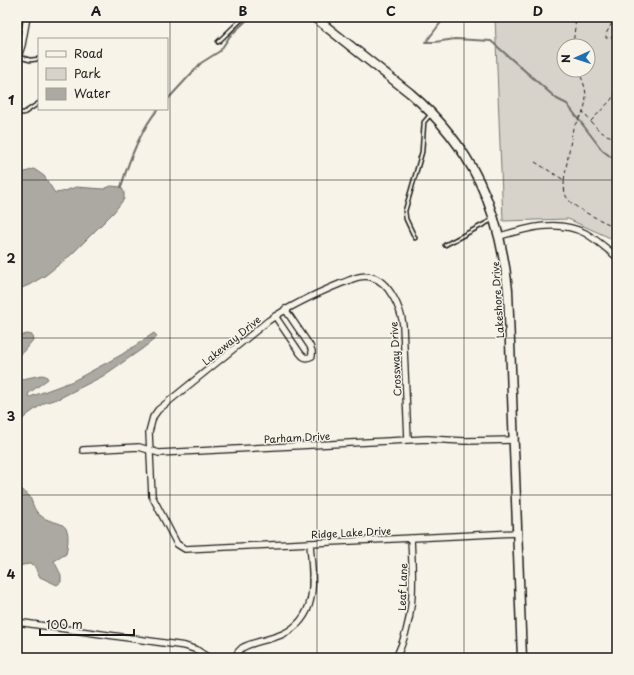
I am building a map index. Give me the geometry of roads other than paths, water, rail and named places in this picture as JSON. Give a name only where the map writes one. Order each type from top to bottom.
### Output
[{"type":"main road","name":"Lakeshore Drive","points":[[315,18],[410,93],[432,113],[455,141],[471,165],[483,189],[495,219],[506,266],[508,290],[522,658]]},
{"type":"street","points":[[18,58],[27,17]]},
{"type":"street","points":[[500,236],[542,226],[563,226],[584,232],[617,257]]},
{"type":"street","name":"Lakeway Drive","points":[[185,549],[177,544],[152,496],[150,426],[153,417],[158,410],[275,316],[316,294],[360,276]]},
{"type":"street","name":"Crossway Drive","points":[[360,276],[373,277],[382,282],[401,313],[403,325],[408,440]]},
{"type":"street","points":[[275,316],[300,354],[304,358],[312,356],[310,346],[286,310]]},
{"type":"street","name":"Parham Drive","points":[[82,450],[139,447],[159,452],[427,439],[465,441],[514,440]]},
{"type":"street","name":"Ridge Lake Drive","points":[[185,549],[518,533]]},
{"type":"street","name":"Leaf Lane","points":[[396,658],[406,635],[412,603],[413,585],[411,538]]},
{"type":"street","points":[[236,658],[238,652],[242,648],[284,633],[296,625],[303,617],[310,603],[312,594],[310,543]]},
{"type":"street","points":[[17,622],[185,646],[197,650],[209,658]]},
{"type":"lane","points":[[218,42],[244,17]]},
{"type":"lane","points":[[18,58],[30,60],[38,59]]},
{"type":"lane","points":[[17,113],[24,113],[38,104]]},
{"type":"lane","points":[[415,238],[405,216],[405,211],[422,152],[424,122],[432,113]]},
{"type":"lane","points":[[445,245],[495,219]]},
{"type":"water","points":[[34,169],[44,176],[55,193],[76,187],[104,189],[111,186],[121,187],[124,192],[124,199],[114,212],[72,254],[46,275],[17,290],[18,178],[22,173]]},
{"type":"water","points":[[154,333],[157,336],[156,338],[103,376],[60,398],[44,403],[27,415],[17,425],[17,380],[42,375],[46,376],[48,379],[29,393],[28,396],[30,397],[73,381],[121,355]]},
{"type":"water","points":[[27,334],[32,335],[33,340],[22,353],[17,355],[17,337]]},
{"type":"water","points":[[17,484],[19,488],[27,493],[34,508],[42,517],[65,527],[67,532],[68,541],[66,554],[54,561],[61,575],[61,582],[57,585],[40,577],[34,565],[29,564],[17,566]]},
{"type":"waterway","points":[[168,99],[201,63],[220,51],[230,36],[250,17]]},
{"type":"waterway","points":[[426,42],[445,17]]},
{"type":"waterway","points":[[425,42],[455,39],[491,41],[557,99],[567,104],[602,150],[611,157],[617,157]]},
{"type":"waterway","points":[[121,187],[140,136],[157,110]]}]
